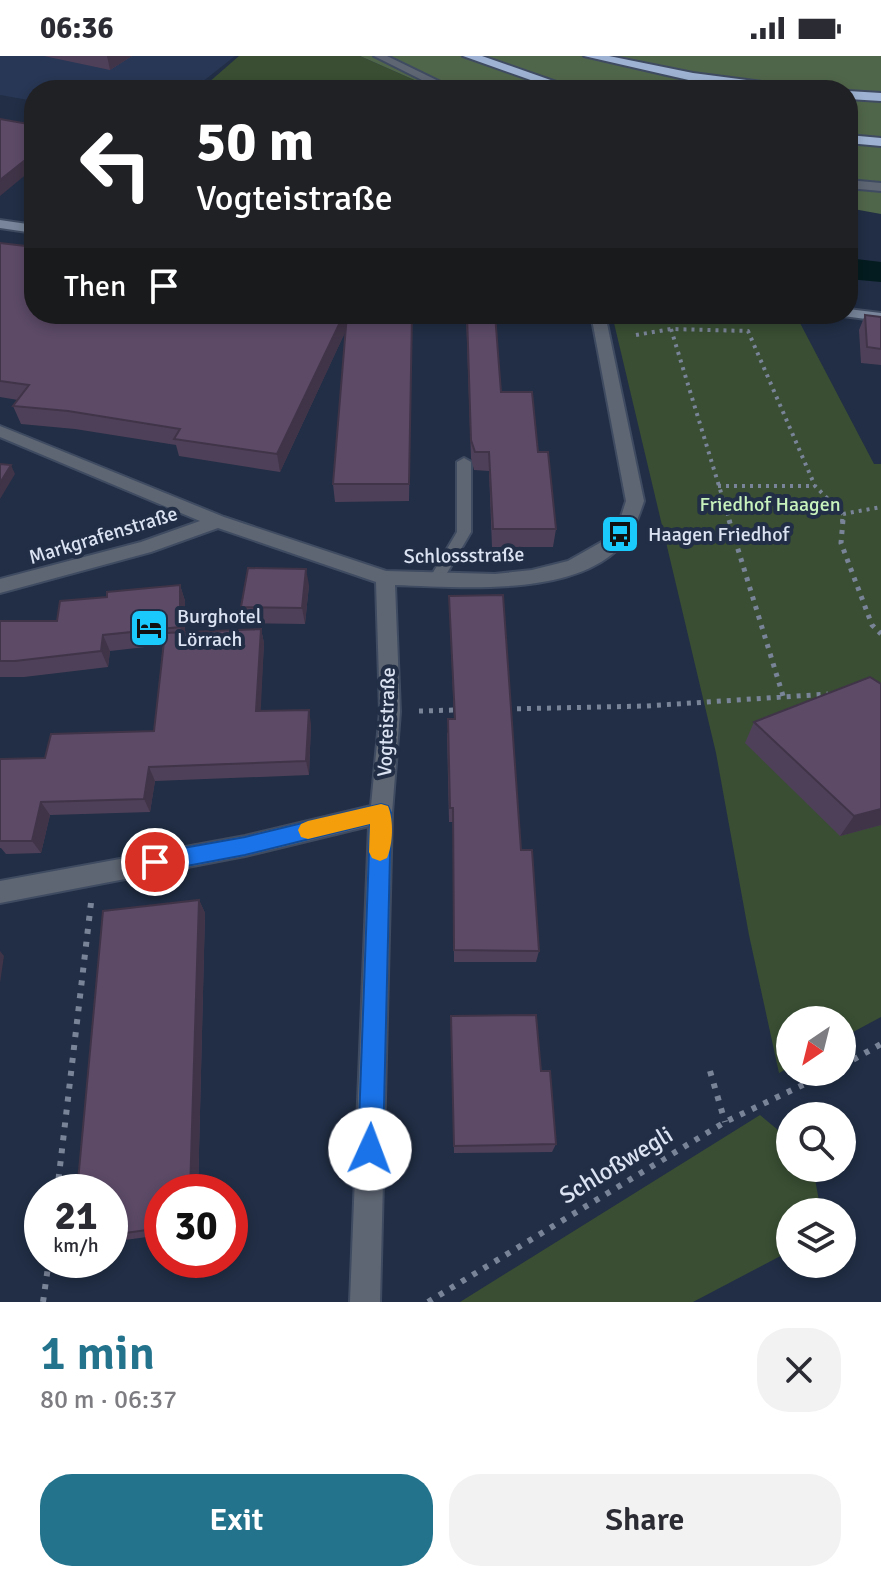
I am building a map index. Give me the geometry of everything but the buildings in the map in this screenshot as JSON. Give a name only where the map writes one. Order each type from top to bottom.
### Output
[{"type":"highway","points":[[469,56],[542,80]]},
{"type":"highway","points":[[590,56],[716,80]]},
{"type":"highway","points":[[858,96],[881,97]]},
{"type":"highway","points":[[858,140],[881,142]]},
{"type":"street","points":[[379,56],[430,80]]},
{"type":"street","points":[[858,185],[881,187]]},
{"type":"street","points":[[0,224],[24,228]]},
{"type":"street","points":[[858,314],[881,317]]},
{"type":"street","name":"Schlossstraße","points":[[0,431],[218,521],[385,578],[435,581],[507,579],[573,566],[594,557],[611,545],[627,525],[635,501],[600,324]]},
{"type":"street","name":"Markgrafenstraße","points":[[0,586],[145,547],[218,521]]},
{"type":"street","name":"Vogteistraße","points":[[365,1302],[381,813],[390,712],[385,578]]},
{"type":"street","points":[[0,892],[245,846],[381,813]]},
{"type":"lane","points":[[435,581],[464,532],[464,462]]},
{"type":"path","points":[[671,329],[784,699]]},
{"type":"path","points":[[636,335],[671,329],[748,331],[815,486],[843,514],[841,543],[872,625],[881,634]]},
{"type":"path","points":[[718,486],[815,486]]},
{"type":"path","points":[[843,514],[881,507]]},
{"type":"path","points":[[502,709],[784,699],[839,693]]},
{"type":"path","points":[[390,712],[470,710]]},
{"type":"path","points":[[59,1174],[95,873]]},
{"type":"path","points":[[856,1058],[881,1044]]},
{"type":"path","points":[[710,1071],[725,1122]]},
{"type":"path","name":"Schloßwegli","points":[[428,1302],[725,1122],[801,1086]]},
{"type":"path","points":[[43,1302],[46,1278]]},
{"type":"shaded area","points":[[0,56],[235,56],[205,80],[24,80],[24,99],[0,95]]},
{"type":"shaded area","points":[[858,259],[881,262],[881,282],[858,280]]},
{"type":"green space","points":[[239,56],[360,56],[414,80],[211,80]]},
{"type":"green space","points":[[360,56],[881,56],[881,214],[858,210],[858,80],[414,80]]},
{"type":"green space","name":"Friedhof Haagen","points":[[614,324],[801,324],[874,464],[881,464],[881,1017],[856,1030],[856,1006],[776,1006],[776,1059],[749,935],[716,753]]},
{"type":"green space","points":[[760,1115],[776,1128],[776,1182],[816,1182],[818,1198],[776,1198],[776,1258],[693,1302],[460,1302]]},
{"type":"slow traffic","points":[[308,830],[381,813],[380,852]]},
{"type":"place","name":"Haagen Friedhof","points":[[620,534]]},
{"type":"place","name":"Burghotel Lörrach","points":[[149,628]]},
{"type":"route","points":[[155,862],[245,846],[381,813],[370,1149]]}]
